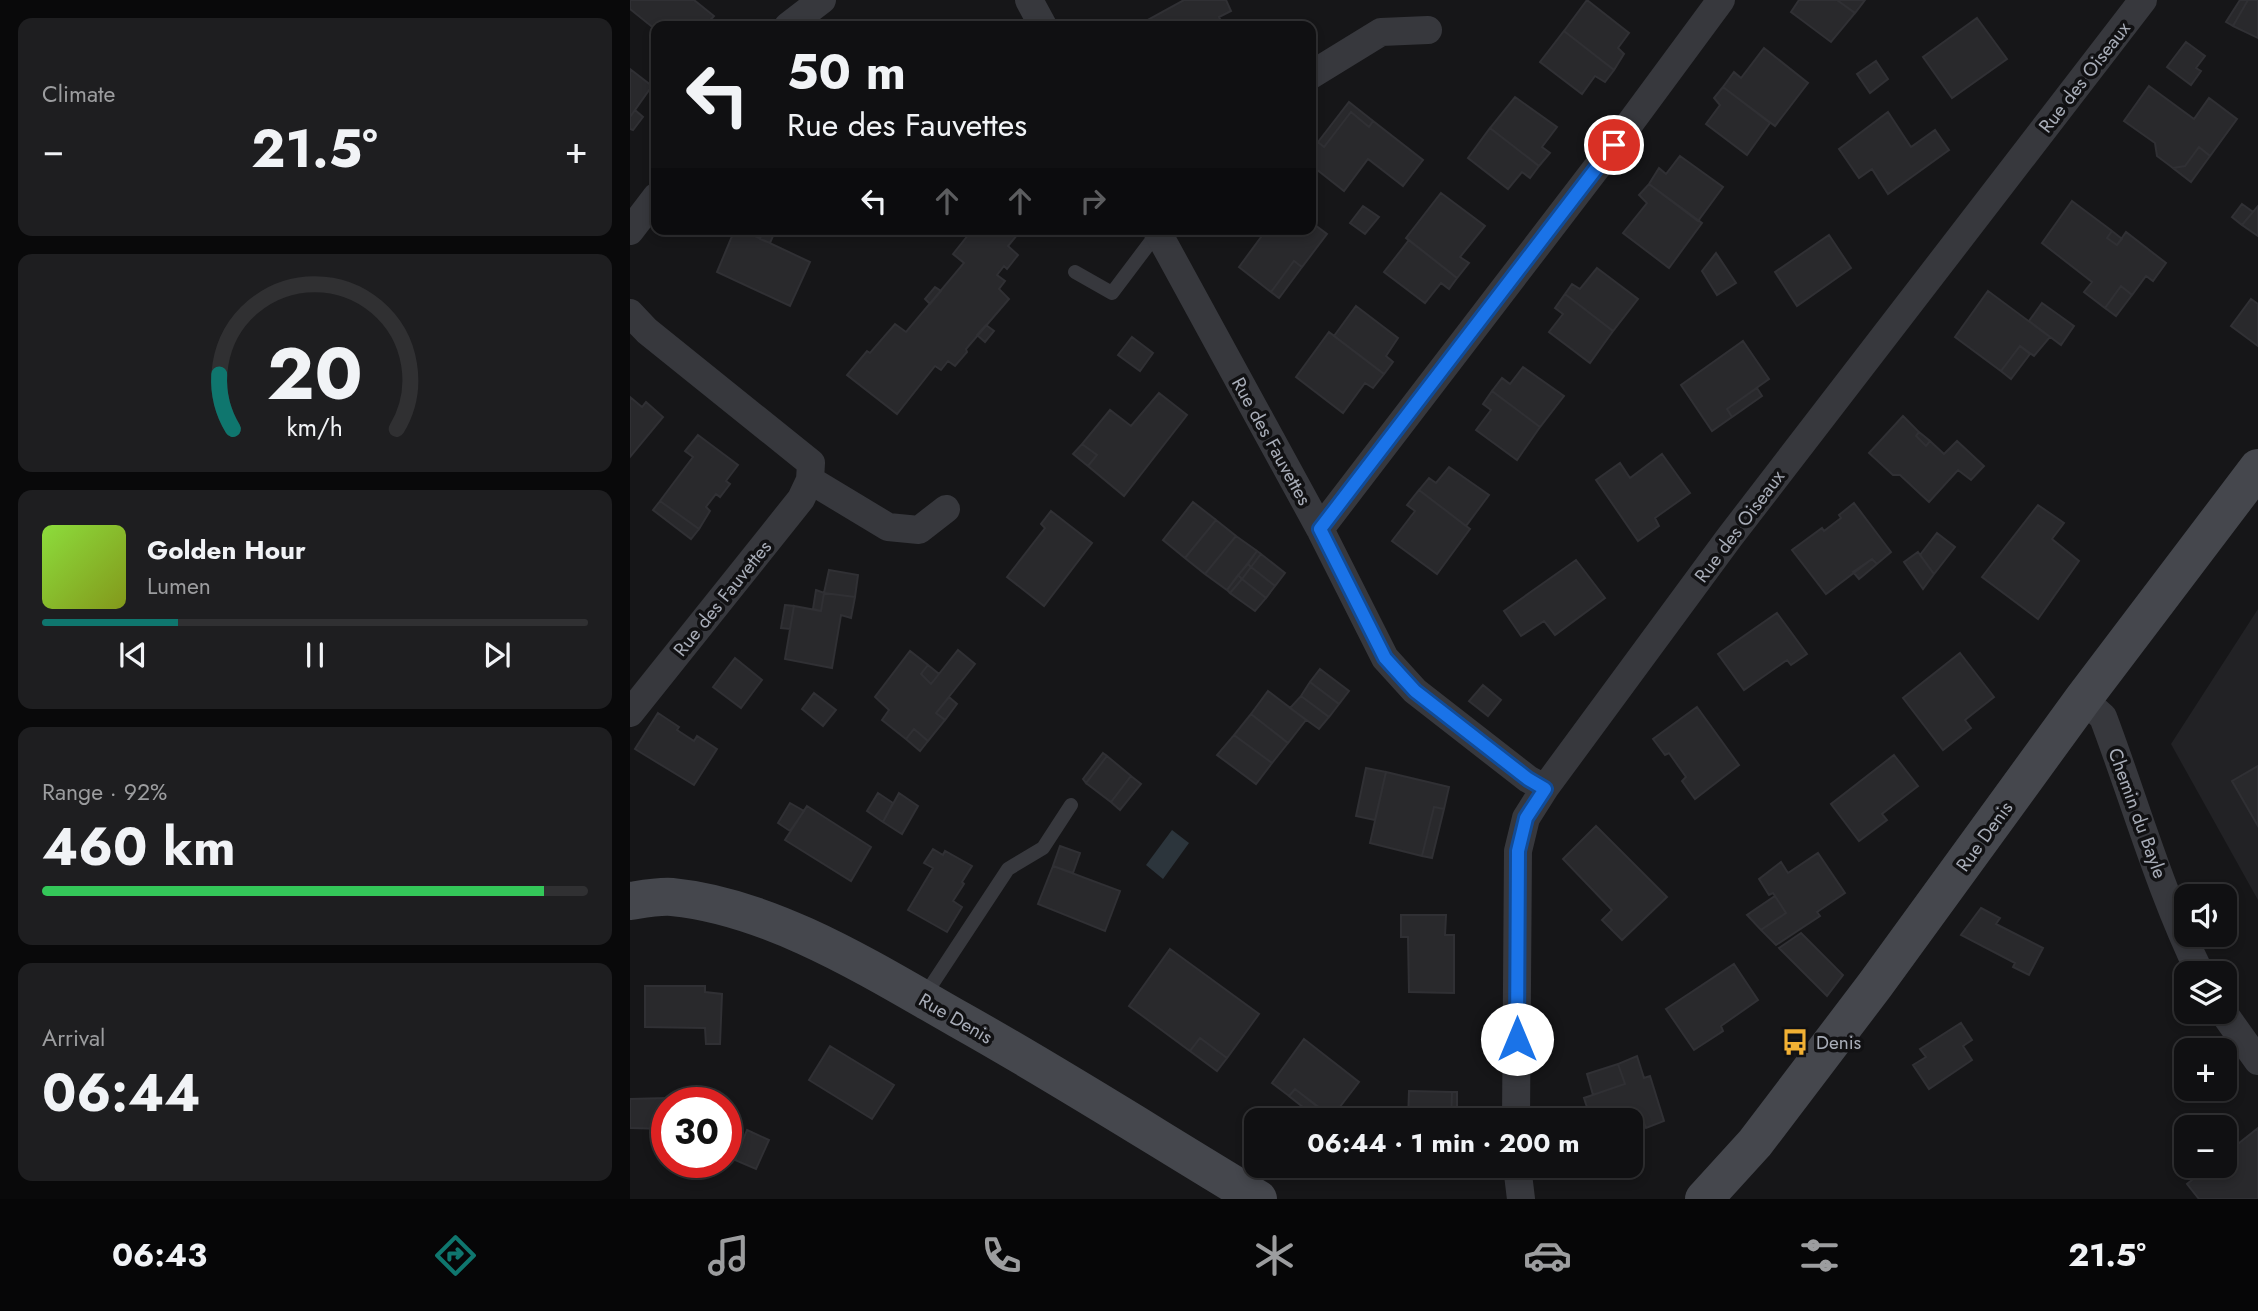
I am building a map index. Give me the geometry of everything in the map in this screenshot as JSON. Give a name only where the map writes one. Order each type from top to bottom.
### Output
[{"type":"street","points":[[795,21],[822,0]]},
{"type":"street","points":[[1028,0],[1041,21]]},
{"type":"street","points":[[1320,529],[1614,145],[1721,0]]},
{"type":"street","name":"Rue des Oiseaux","points":[[1516,1108],[1518,851],[1526,818],[1729,538],[2143,0]]},
{"type":"street","points":[[1316,72],[1381,32],[1429,30]]},
{"type":"street","points":[[630,231],[651,204]]},
{"type":"street","name":"Rue des Fauvettes","points":[[1159,235],[1320,529],[1385,658],[1415,691],[1528,779],[1545,789]]},
{"type":"street","points":[[630,313],[647,331],[811,463],[810,480],[888,527],[919,530],[946,509]]},
{"type":"street","name":"Rue Denis","points":[[1704,1199],[1755,1143],[1867,996],[2083,699],[2258,468]]},
{"type":"street","name":"Rue des Fauvettes","points":[[630,713],[801,499],[810,480]]},
{"type":"street","name":"Chemin du Bayle","points":[[2083,699],[2103,717],[2168,897],[2195,961]]},
{"type":"street","name":"Rue Denis","points":[[635,897],[671,897],[737,910],[805,935],[996,1040],[1258,1199]]},
{"type":"street","points":[[2232,1024],[2258,1060]]},
{"type":"street","points":[[1518,1178],[1521,1199]]},
{"type":"lane","points":[[1075,272],[1112,293],[1154,235]]},
{"type":"lane","points":[[922,999],[1008,869],[1043,848],[1071,805]]},
{"type":"shaded area","points":[[2258,609],[2258,900],[2171,744]]},
{"type":"shaded area","points":[[1172,830],[1189,843],[1163,879],[1146,865]]},
{"type":"building","points":[[630,0],[694,0],[714,16],[710,21],[651,21],[651,26],[630,9]]},
{"type":"building","points":[[1184,0],[1226,0],[1231,11],[1219,17],[1221,21],[1146,21]]},
{"type":"building","points":[[1587,0],[1629,33],[1618,48],[1624,54],[1614,70],[1564,31]]},
{"type":"building","points":[[1799,0],[1837,0],[1855,13],[1831,42],[1791,12]]},
{"type":"building","points":[[1837,0],[1865,0],[1855,13]]},
{"type":"building","points":[[2240,0],[2248,0],[2233,26],[2226,22]]},
{"type":"building","points":[[2248,0],[2258,0],[2258,38],[2233,26]]},
{"type":"building","points":[[1977,18],[2007,59],[1952,98],[1923,57]]},
{"type":"building","points":[[1564,31],[1614,70],[1605,82],[1595,76],[1582,94],[1540,62]]},
{"type":"building","points":[[2186,42],[2205,56],[2196,68],[2201,71],[2191,85],[2167,67]]},
{"type":"building","points":[[1764,48],[1808,83],[1775,126],[1723,87],[1734,72],[1741,78]]},
{"type":"building","points":[[1876,61],[1888,79],[1870,93],[1857,74]]},
{"type":"building","points":[[630,69],[651,87],[630,117]]},
{"type":"building","points":[[2149,86],[2194,119],[2209,98],[2237,119],[2210,156],[2199,147],[2185,166],[2173,168],[2157,156],[2155,143],[2124,121]]},
{"type":"building","points":[[1723,87],[1770,123],[1747,155],[1706,124],[1720,105],[1714,98]]},
{"type":"building","points":[[1515,97],[1557,127],[1542,147],[1550,153],[1539,166],[1490,128]]},
{"type":"building","points":[[1349,102],[1373,121],[1369,127],[1351,112],[1324,147],[1318,142]]},
{"type":"building","points":[[635,110],[643,117],[633,130],[630,129],[630,117]]},
{"type":"building","points":[[1351,112],[1369,127],[1373,121],[1423,160],[1403,186],[1368,159],[1344,191],[1316,169],[1316,145],[1318,142],[1324,147]]},
{"type":"building","points":[[1888,112],[1911,147],[1935,130],[1949,150],[1888,194],[1872,169],[1859,178],[1839,149]]},
{"type":"building","points":[[1490,128],[1539,166],[1530,178],[1522,172],[1508,189],[1468,158]]},
{"type":"building","points":[[2199,147],[2210,156],[2191,182],[2173,168],[2185,166]]},
{"type":"building","points":[[1680,156],[1723,187],[1698,221],[1649,184],[1659,168],[1666,174]]},
{"type":"building","points":[[1649,184],[1702,223],[1669,268],[1623,233],[1647,203],[1639,195]]},
{"type":"building","points":[[1441,193],[1485,226],[1460,257],[1469,263],[1457,278],[1406,238]]},
{"type":"building","points":[[2072,201],[2112,231],[2107,238],[2117,245],[2126,232],[2166,263],[2153,281],[2146,276],[2132,295],[2121,286],[2105,308],[2084,292],[2092,282],[2042,243]]},
{"type":"building","points":[[2242,204],[2253,212],[2242,225],[2232,217]]},
{"type":"building","points":[[1363,206],[1379,217],[1365,234],[1350,223]]},
{"type":"building","points":[[2258,206],[2258,236],[2242,225]]},
{"type":"building","points":[[1316,226],[1327,234],[1302,267],[1294,261],[1271,292],[1239,267],[1263,235],[1316,235]]},
{"type":"building","points":[[2112,231],[2122,239],[2117,245],[2107,238]]},
{"type":"building","points":[[732,235],[753,235],[810,262],[790,306],[717,272]]},
{"type":"building","points":[[762,235],[773,235],[770,243],[760,239]]},
{"type":"building","points":[[968,235],[1017,235],[1008,246],[1018,255],[1007,269],[1004,266],[997,275],[1005,281],[999,289],[1009,299],[966,349],[967,352],[955,366],[948,361],[941,370],[935,366],[897,414],[847,375],[895,324],[906,332],[964,263],[953,254]]},
{"type":"building","points":[[1829,235],[1851,268],[1797,306],[1775,272]]},
{"type":"building","points":[[1409,240],[1457,278],[1449,289],[1441,283],[1425,303],[1384,272]]},
{"type":"building","points":[[1716,253],[1736,283],[1717,295],[1702,271]]},
{"type":"building","points":[[1294,261],[1302,267],[1279,298],[1271,292]]},
{"type":"building","points":[[1597,268],[1638,299],[1613,331],[1565,294],[1572,284],[1580,289]]},
{"type":"building","points":[[2121,286],[2132,295],[2116,316],[2105,308]]},
{"type":"building","points":[[935,287],[941,291],[930,304],[925,299]]},
{"type":"building","points":[[1988,291],[2050,337],[2034,356],[2020,346],[2001,371],[1955,337]]},
{"type":"building","points":[[1565,294],[1613,331],[1590,363],[1549,332],[1563,314],[1555,308]]},
{"type":"building","points":[[2251,299],[2258,304],[2258,346],[2231,326]]},
{"type":"building","points":[[2042,303],[2074,326],[2061,345],[2029,321]]},
{"type":"building","points":[[1356,306],[1398,338],[1386,356],[1393,362],[1384,374],[1334,336]]},
{"type":"building","points":[[986,325],[994,331],[985,342],[977,335]]},
{"type":"building","points":[[1329,332],[1384,374],[1373,388],[1365,383],[1343,413],[1296,377]]},
{"type":"building","points":[[1132,337],[1153,353],[1140,371],[1118,355]]},
{"type":"building","points":[[1743,341],[1769,379],[1727,409],[1732,417],[1712,431],[1681,385]]},
{"type":"building","points":[[2020,346],[2030,354],[2011,379],[2001,371]]},
{"type":"building","points":[[1523,367],[1564,396],[1540,427],[1492,391],[1502,378],[1510,384]]},
{"type":"building","points":[[1757,388],[1762,396],[1732,417],[1727,409]]},
{"type":"building","points":[[1492,391],[1540,427],[1517,460],[1476,430],[1491,410],[1483,404]]},
{"type":"building","points":[[1159,393],[1187,415],[1124,496],[1088,466],[1097,455],[1082,444],[1110,410],[1131,426]]},
{"type":"building","points":[[630,397],[642,407],[646,402],[663,417],[630,457]]},
{"type":"building","points":[[1903,416],[1919,432],[1916,436],[1926,446],[1930,441],[1944,454],[1957,441],[1984,466],[1971,480],[1958,470],[1929,502],[1900,475],[1893,475],[1869,453]]},
{"type":"building","points":[[1919,432],[1930,441],[1926,446],[1916,436]]},
{"type":"building","points":[[698,435],[738,465],[726,481],[730,484],[720,497],[716,494],[706,507],[710,511],[699,529],[660,501],[693,457],[685,451]]},
{"type":"building","points":[[1082,444],[1097,455],[1088,466],[1073,454]]},
{"type":"building","points":[[1662,454],[1690,493],[1655,518],[1659,526],[1638,541],[1596,480],[1620,463],[1630,478]]},
{"type":"building","points":[[1449,467],[1489,495],[1466,526],[1419,490],[1429,478],[1436,483]]},
{"type":"building","points":[[1419,490],[1470,529],[1437,574],[1392,541],[1415,511],[1407,505]]},
{"type":"building","points":[[660,501],[699,529],[691,539],[653,510]]},
{"type":"building","points":[[1193,502],[1216,520],[1185,558],[1163,540]]},
{"type":"building","points":[[1854,503],[1891,552],[1877,564],[1872,559],[1826,594],[1792,550],[1822,528],[1824,531]]},
{"type":"building","points":[[2038,505],[2064,523],[2052,539],[2079,561],[2038,619],[1982,577]]},
{"type":"building","points":[[1051,511],[1092,543],[1044,606],[1007,577],[1045,528],[1041,524]]},
{"type":"building","points":[[1216,520],[1236,536],[1205,574],[1185,558]]},
{"type":"building","points":[[1937,533],[1955,547],[1934,574],[1920,555]]},
{"type":"building","points":[[1236,536],[1257,551],[1227,590],[1205,574]]},
{"type":"building","points":[[1257,551],[1261,554],[1251,567],[1248,564]]},
{"type":"building","points":[[1918,552],[1934,574],[1923,589],[1904,562]]},
{"type":"building","points":[[1261,554],[1285,573],[1275,586],[1251,567]]},
{"type":"building","points":[[1872,559],[1877,564],[1859,579],[1853,572]]},
{"type":"building","points":[[1576,560],[1605,598],[1555,635],[1544,621],[1521,636],[1504,611]]},
{"type":"building","points":[[1248,564],[1251,567],[1242,579],[1238,575]]},
{"type":"building","points":[[1251,567],[1275,586],[1266,598],[1242,579]]},
{"type":"building","points":[[829,570],[858,575],[855,597],[824,593]]},
{"type":"building","points":[[1238,575],[1242,579],[1230,593],[1227,590]]},
{"type":"building","points":[[1242,579],[1266,598],[1255,611],[1230,593]]},
{"type":"building","points":[[816,590],[824,593],[821,611],[813,609]]},
{"type":"building","points":[[824,593],[855,597],[851,618],[841,615],[832,668],[785,659],[794,606],[821,611]]},
{"type":"building","points":[[785,605],[794,606],[790,629],[781,628]]},
{"type":"building","points":[[1777,613],[1807,654],[1791,665],[1787,660],[1744,690],[1718,654]]},
{"type":"building","points":[[958,650],[975,664],[936,713],[945,720],[928,741],[914,729],[906,739],[882,720],[889,710],[875,697],[910,651],[928,665],[921,674],[931,684]]},
{"type":"building","points":[[1960,653],[1994,697],[1965,720],[1971,728],[1943,750],[1903,698]]},
{"type":"building","points":[[735,658],[762,680],[741,708],[713,687]]},
{"type":"building","points":[[928,665],[939,674],[931,684],[921,674]]},
{"type":"building","points":[[1320,669],[1349,691],[1339,704],[1310,682]]},
{"type":"building","points":[[1310,682],[1339,704],[1329,717],[1301,696]]},
{"type":"building","points":[[1483,685],[1501,700],[1488,716],[1469,701]]},
{"type":"building","points":[[1268,691],[1306,720],[1288,743],[1251,714]]},
{"type":"building","points":[[814,693],[836,710],[823,726],[802,709]]},
{"type":"building","points":[[1301,696],[1329,717],[1319,729],[1290,708]]},
{"type":"building","points":[[949,697],[957,704],[945,720],[936,713]]},
{"type":"building","points":[[1697,707],[1739,765],[1695,799],[1682,781],[1686,777],[1669,753],[1665,755],[1653,739]]},
{"type":"building","points":[[658,713],[694,741],[697,736],[717,749],[694,785],[635,749]]},
{"type":"building","points":[[1251,714],[1288,743],[1272,763],[1234,735]]},
{"type":"building","points":[[914,729],[928,741],[920,751],[906,739]]},
{"type":"building","points":[[1234,735],[1272,763],[1256,784],[1217,755]]},
{"type":"building","points":[[1103,753],[1107,756],[1086,783],[1083,779]]},
{"type":"building","points":[[1894,755],[1918,786],[1882,814],[1887,820],[1859,841],[1831,804]]},
{"type":"building","points":[[1107,756],[1131,776],[1111,802],[1086,783]]},
{"type":"building","points":[[2258,766],[2258,826],[2232,781]]},
{"type":"building","points":[[1366,768],[1386,772],[1375,820],[1356,816]]},
{"type":"building","points":[[1386,772],[1449,787],[1444,809],[1434,807],[1422,856],[1370,843]]},
{"type":"building","points":[[1131,776],[1141,784],[1120,810],[1111,802]]},
{"type":"building","points":[[878,793],[893,803],[883,822],[867,811]]},
{"type":"building","points":[[899,793],[918,806],[902,834],[883,822]]},
{"type":"building","points":[[790,803],[804,811],[790,831],[778,823]]},
{"type":"building","points":[[807,806],[871,847],[851,881],[785,840]]},
{"type":"building","points":[[1434,807],[1444,809],[1432,858],[1422,856]]},
{"type":"building","points":[[1596,826],[1667,897],[1622,940],[1602,920],[1612,910],[1563,859]]},
{"type":"building","points":[[1060,846],[1080,853],[1073,873],[1053,866]]},
{"type":"building","points":[[933,849],[943,855],[945,851],[972,866],[953,901],[962,907],[947,932],[908,910],[933,868],[924,863]]},
{"type":"building","points":[[1818,853],[1845,893],[1817,912],[1820,916],[1776,945],[1761,930],[1786,913],[1773,893],[1769,895],[1759,879],[1781,862],[1788,873]]},
{"type":"building","points":[[1053,866],[1120,891],[1105,931],[1038,904]]},
{"type":"building","points":[[1775,896],[1786,913],[1761,930],[1747,915]]},
{"type":"building","points":[[1981,908],[2000,918],[1996,924],[2043,948],[2029,975],[2013,967],[2015,963],[1961,935]]},
{"type":"building","points":[[1401,915],[1446,915],[1445,935],[1454,935],[1454,993],[1409,992],[1408,937],[1401,937]]},
{"type":"building","points":[[1801,933],[1843,975],[1827,996],[1779,948]]},
{"type":"building","points":[[1170,949],[1259,1014],[1227,1058],[1200,1038],[1190,1051],[1129,1006]]},
{"type":"building","points":[[1734,964],[1758,1000],[1721,1026],[1723,1031],[1694,1050],[1666,1009]]},
{"type":"building","points":[[645,986],[705,986],[705,992],[722,994],[720,1044],[706,1044],[705,1028],[645,1027]]},
{"type":"building","points":[[1961,1023],[1972,1040],[1963,1046],[1972,1060],[1929,1089],[1913,1065],[1926,1057],[1920,1049]]},
{"type":"building","points":[[1200,1038],[1227,1058],[1217,1071],[1190,1051]]},
{"type":"building","points":[[1304,1039],[1359,1082],[1339,1108],[1320,1108],[1295,1089],[1289,1096],[1272,1083]]},
{"type":"building","points":[[830,1046],[894,1085],[872,1119],[809,1080]]},
{"type":"building","points":[[1637,1056],[1644,1078],[1650,1076],[1664,1121],[1646,1128],[1643,1123],[1643,1108],[1587,1108],[1584,1098],[1625,1084],[1618,1064]]},
{"type":"building","points":[[1618,1064],[1625,1084],[1593,1095],[1587,1074]]},
{"type":"building","points":[[1295,1089],[1319,1108],[1304,1108],[1289,1096]]},
{"type":"building","points":[[1409,1091],[1452,1092],[1451,1108],[1408,1108]]},
{"type":"building","points":[[1452,1092],[1457,1092],[1457,1108],[1451,1108]]},
{"type":"building","points":[[651,1098],[651,1129],[630,1128],[630,1099]]},
{"type":"building","points":[[2258,1128],[2258,1199],[2199,1199],[2187,1184],[2195,1178],[2237,1178],[2237,1145]]},
{"type":"building","points":[[747,1130],[769,1140],[756,1169],[742,1163],[742,1142]]},
{"type":"place","name":"Denis","points":[[1795,1042]]},
{"type":"route","points":[[1517,1039],[1518,851],[1526,818],[1545,789],[1528,779],[1415,691],[1385,658],[1320,529],[1614,145]]}]
